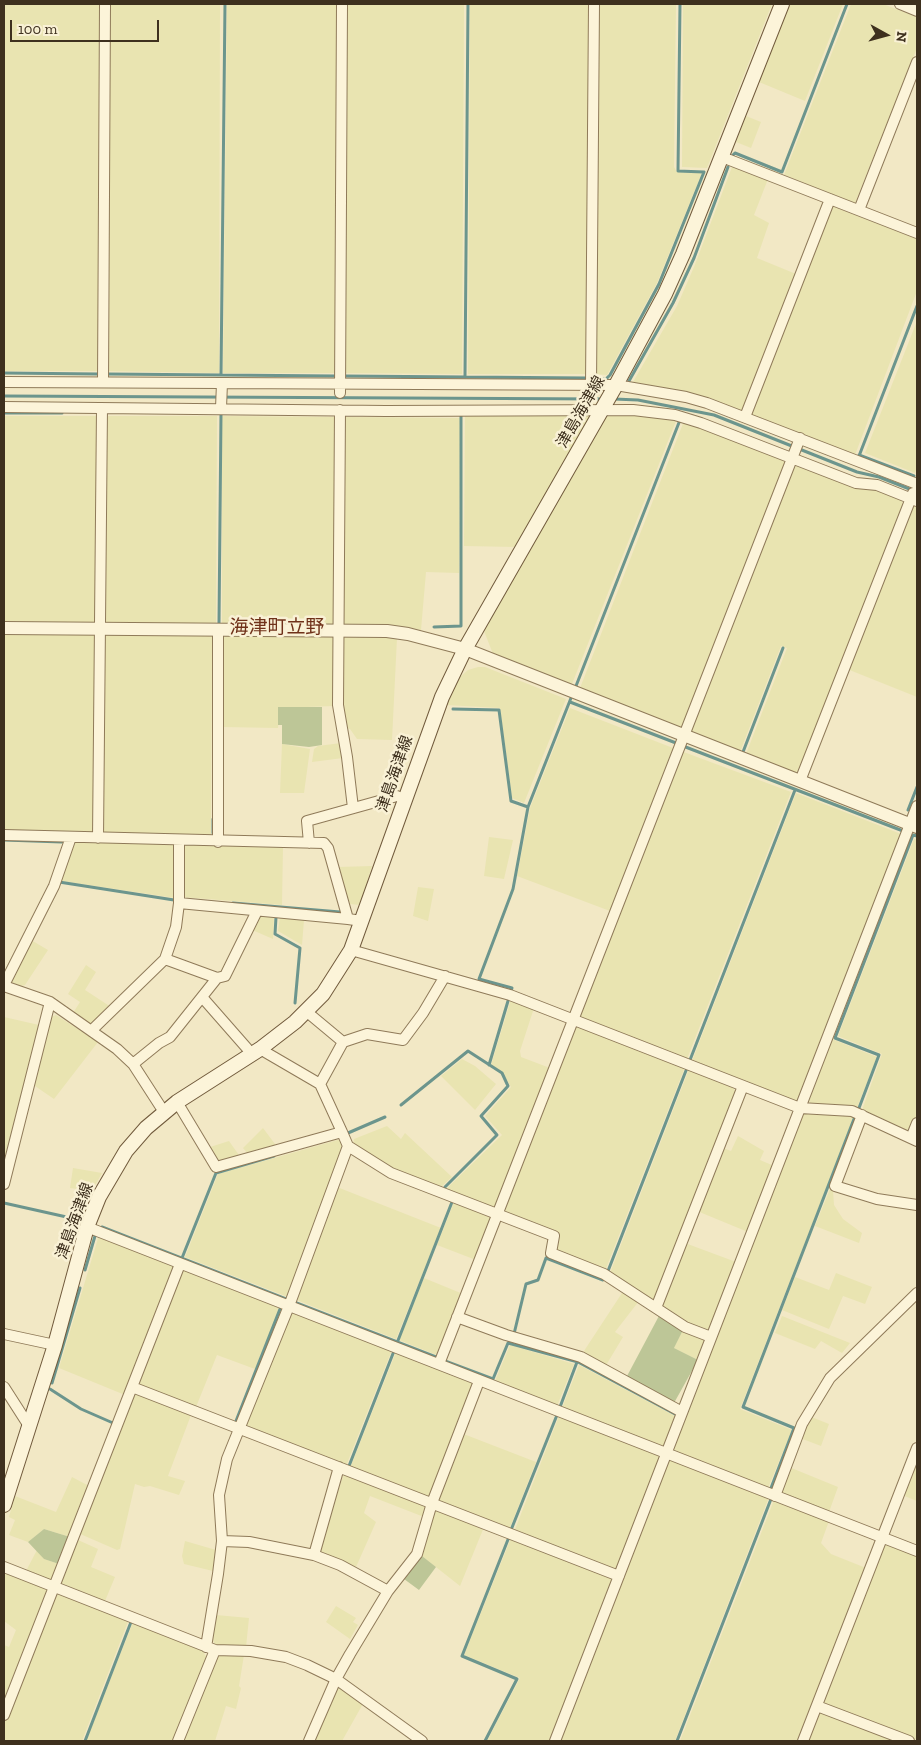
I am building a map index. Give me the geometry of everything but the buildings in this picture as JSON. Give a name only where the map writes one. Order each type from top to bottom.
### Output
[{"type":"main road","name":"津島海津線","points":[[4,1505],[55,1345],[88,1227],[99,1197],[126,1151],[164,1112],[256,1051],[307,1012],[333,981],[351,950],[404,798],[442,697],[465,649],[616,385],[665,294],[722,157],[782,4]]},
{"type":"street","points":[[104,382],[106,4]]},
{"type":"street","points":[[340,388],[342,4]]},
{"type":"street","points":[[591,385],[594,4]]},
{"type":"street","points":[[900,4],[917,11]]},
{"type":"street","points":[[859,210],[917,62]]},
{"type":"street","points":[[722,157],[917,233]]},
{"type":"street","points":[[745,417],[830,199]]},
{"type":"street","points":[[4,382],[104,382],[222,387],[340,388],[616,385],[686,397],[745,417],[799,441],[917,484],[800,781]]},
{"type":"street","points":[[221,406],[222,387]]},
{"type":"street","points":[[4,407],[221,406],[340,410],[603,407],[633,410],[675,415],[793,457],[856,483],[877,485],[913,498]]},
{"type":"street","points":[[98,838],[102,408]]},
{"type":"street","points":[[340,410],[338,706],[353,808]]},
{"type":"street","points":[[439,1364],[799,441]]},
{"type":"street","points":[[4,628],[338,631],[408,634],[465,649],[914,825]]},
{"type":"street","points":[[218,630],[218,842]]},
{"type":"street","points":[[309,843],[307,821],[397,796],[404,798]]},
{"type":"street","points":[[555,1741],[800,1108],[914,825],[917,806]]},
{"type":"street","points":[[4,835],[218,842],[324,843],[328,848],[348,919]]},
{"type":"street","points":[[71,837],[54,886],[4,985],[50,1002],[92,1030],[133,1064],[164,1112]]},
{"type":"street","points":[[92,1030],[165,959],[176,927],[179,904],[179,841]]},
{"type":"street","points":[[179,904],[362,921]]},
{"type":"street","points":[[165,959],[217,978],[225,976],[257,911]]},
{"type":"street","points":[[351,950],[510,995],[800,1108],[852,1111],[914,1140],[917,1123]]},
{"type":"street","points":[[320,1084],[343,1042],[367,1034],[403,1040],[423,1013],[445,976]]},
{"type":"street","points":[[133,1064],[158,1043],[170,1037],[217,978]]},
{"type":"street","points":[[202,997],[256,1051],[320,1084],[348,1146],[391,1173],[554,1236],[551,1253],[604,1274],[684,1328],[711,1337]]},
{"type":"street","points":[[4,1184],[50,1002]]},
{"type":"street","points":[[307,1012],[343,1042]]},
{"type":"street","points":[[656,1308],[743,1086]]},
{"type":"street","points":[[177,1102],[216,1167],[342,1132]]},
{"type":"street","points":[[862,1116],[834,1186],[876,1199],[917,1205]]},
{"type":"street","points":[[178,1741],[210,1648],[222,1541],[219,1495],[227,1459],[241,1428],[348,1146]]},
{"type":"street","points":[[88,1227],[917,1551]]},
{"type":"street","points":[[4,1715],[180,1264]]},
{"type":"street","points":[[775,1496],[802,1424],[830,1378],[917,1293]]},
{"type":"street","points":[[457,1317],[506,1336],[581,1357],[682,1412]]},
{"type":"street","points":[[4,1334],[55,1345]]},
{"type":"street","points":[[309,1741],[336,1678],[388,1591],[417,1554],[432,1503],[479,1380]]},
{"type":"street","points":[[132,1386],[619,1576]]},
{"type":"street","points":[[4,1387],[29,1426]]},
{"type":"street","points":[[803,1741],[917,1448]]},
{"type":"street","points":[[314,1555],[339,1467]]},
{"type":"street","points":[[222,1541],[249,1542],[314,1555],[340,1565],[388,1591]]},
{"type":"street","points":[[4,1567],[210,1648],[251,1651],[286,1658],[336,1678],[422,1741]]},
{"type":"street","points":[[816,1706],[909,1741]]},
{"type":"shaded area","points":[[4,4],[103,4],[101,371],[4,371]]},
{"type":"shaded area","points":[[109,4],[220,4],[219,373],[106,371]]},
{"type":"shaded area","points":[[227,4],[339,4],[337,373],[223,373]]},
{"type":"shaded area","points":[[344,4],[464,4],[462,374],[343,373]]},
{"type":"shaded area","points":[[470,4],[589,4],[588,374],[468,374]]},
{"type":"shaded area","points":[[596,4],[676,4],[674,167],[677,172],[702,173],[657,283],[607,375],[594,374]]},
{"type":"shaded area","points":[[683,4],[772,4],[707,168],[682,167]]},
{"type":"shaded area","points":[[789,4],[843,4],[805,101],[759,82]]},
{"type":"shaded area","points":[[851,4],[883,4],[917,17],[917,48],[855,203],[784,175]]},
{"type":"shaded area","points":[[746,116],[761,122],[751,148],[736,142]]},
{"type":"shaded area","points":[[732,167],[768,179],[754,215],[769,223],[757,258],[796,274],[743,411],[710,399],[635,386],[633,382],[677,306]]},
{"type":"shaded area","points":[[832,206],[917,239],[917,291],[855,455],[749,414]]},
{"type":"shaded area","points":[[917,321],[917,466],[915,473],[865,453]]},
{"type":"shaded area","points":[[590,412],[591,416],[516,547],[464,546],[465,413]]},
{"type":"shaded area","points":[[610,412],[673,418],[676,421],[572,684],[493,654],[484,631],[604,417]]},
{"type":"shaded area","points":[[4,416],[98,416],[96,619],[93,624],[4,622]]},
{"type":"shaded area","points":[[104,416],[217,416],[216,624],[106,624],[103,619]]},
{"type":"shaded area","points":[[222,416],[335,417],[335,622],[333,625],[222,624]]},
{"type":"shaded area","points":[[342,417],[460,418],[459,573],[426,572],[421,630],[393,626],[346,625],[341,621]]},
{"type":"shaded area","points":[[684,421],[785,459],[787,463],[684,726],[679,728],[580,688]]},
{"type":"shaded area","points":[[796,462],[875,488],[900,498],[903,504],[799,770],[795,773],[746,754],[787,648],[781,646],[740,752],[690,732],[792,465]]},
{"type":"shaded area","points":[[912,503],[917,505],[917,697],[847,669]]},
{"type":"shaded area","points":[[4,633],[93,634],[97,639],[93,834],[4,831]]},
{"type":"shaded area","points":[[107,634],[212,635],[211,836],[103,834],[101,830],[103,638]]},
{"type":"shaded area","points":[[223,634],[332,635],[336,639],[334,706],[279,708],[278,728],[222,727]]},
{"type":"shaded area","points":[[343,634],[397,638],[392,740],[357,739],[350,729],[344,727],[341,705]]},
{"type":"shaded area","points":[[485,667],[566,699],[524,803],[512,798],[500,708],[446,705],[460,677],[468,670]]},
{"type":"shaded area","points":[[570,708],[673,748],[610,911],[517,876],[530,808]]},
{"type":"shaded area","points":[[341,743],[343,758],[312,762],[314,749],[318,746]]},
{"type":"shaded area","points":[[282,744],[310,749],[304,793],[280,793]]},
{"type":"shaded area","points":[[681,751],[791,792],[687,1059],[580,1017],[578,1013]]},
{"type":"shaded area","points":[[796,793],[901,834],[799,1101],[795,1102],[692,1061]]},
{"type":"shaded area","points":[[489,837],[513,840],[504,879],[484,876]]},
{"type":"shaded area","points":[[914,839],[917,840],[917,1114],[912,1128],[906,1131],[862,1110],[882,1054],[838,1036]]},
{"type":"shaded area","points":[[75,840],[173,844],[176,847],[175,898],[61,881]]},
{"type":"shaded area","points":[[185,843],[283,846],[282,905],[182,897],[181,846]]},
{"type":"shaded area","points":[[372,866],[360,905],[350,904],[338,867]]},
{"type":"shaded area","points":[[418,887],[434,889],[428,921],[413,916]]},
{"type":"shaded area","points":[[259,914],[274,916],[273,939],[250,929]]},
{"type":"shaded area","points":[[280,917],[304,920],[302,945],[278,931]]},
{"type":"shaded area","points":[[31,940],[48,950],[25,985],[21,986],[10,982]]},
{"type":"shaded area","points":[[86,965],[96,972],[85,990],[111,1007],[94,1025],[89,1025],[73,1013],[80,1002],[68,994]]},
{"type":"shaded area","points":[[511,999],[534,1008],[520,1051],[521,1057],[550,1068],[498,1204],[492,1208],[445,1190],[502,1135],[485,1116],[511,1087],[502,1072],[491,1065]]},
{"type":"shaded area","points":[[56,1015],[98,1042],[54,1099],[32,1084],[49,1018]]},
{"type":"shaded area","points":[[4,1017],[39,1025],[4,1160]]},
{"type":"shaded area","points":[[577,1024],[685,1067],[605,1271],[554,1250],[558,1234],[503,1212],[572,1027]]},
{"type":"shaded area","points":[[832,1039],[877,1057],[857,1108],[811,1105],[809,1101]]},
{"type":"shaded area","points":[[462,1059],[475,1066],[496,1084],[475,1110],[441,1076]]},
{"type":"shaded area","points":[[689,1069],[733,1087],[736,1094],[656,1299],[651,1300],[610,1273]]},
{"type":"shaded area","points":[[806,1112],[852,1115],[854,1117],[740,1409],[792,1430],[768,1488],[674,1452],[672,1447],[803,1114]]},
{"type":"shaded area","points":[[387,1126],[401,1139],[405,1133],[452,1177],[440,1188],[384,1165],[353,1144],[354,1139]]},
{"type":"shaded area","points":[[263,1128],[278,1148],[249,1155],[243,1148]]},
{"type":"shaded area","points":[[738,1136],[764,1151],[760,1160],[774,1166],[748,1232],[697,1211],[723,1148],[731,1151]]},
{"type":"shaded area","points":[[341,1139],[345,1146],[288,1297],[185,1257],[218,1174]]},
{"type":"shaded area","points":[[229,1141],[241,1158],[218,1164],[207,1148]]},
{"type":"shaded area","points":[[73,1168],[102,1173],[92,1191],[70,1188]]},
{"type":"shaded area","points":[[337,1187],[441,1228],[396,1339],[294,1299]]},
{"type":"shaded area","points":[[830,1189],[833,1190],[834,1205],[843,1219],[862,1233],[859,1243],[815,1226]]},
{"type":"shaded area","points":[[454,1202],[491,1215],[491,1221],[476,1260],[437,1245]]},
{"type":"shaded area","points":[[99,1235],[173,1265],[174,1270],[125,1395],[59,1368]]},
{"type":"shaded area","points":[[685,1243],[736,1262],[711,1330],[705,1333],[688,1326],[662,1308],[662,1303]]},
{"type":"shaded area","points":[[183,1270],[277,1306],[279,1310],[255,1369],[217,1355],[196,1407],[140,1386],[137,1380]]},
{"type":"shaded area","points":[[836,1273],[872,1287],[865,1304],[843,1296],[829,1329],[782,1310],[795,1277],[829,1290]]},
{"type":"shaded area","points":[[424,1278],[463,1294],[439,1356],[399,1340]]},
{"type":"shaded area","points":[[624,1290],[639,1301],[615,1332],[623,1337],[605,1367],[582,1354]]},
{"type":"shaded area","points":[[294,1312],[392,1350],[346,1466],[248,1428],[246,1424],[290,1313]]},
{"type":"shaded area","points":[[782,1316],[850,1343],[842,1353],[821,1341],[815,1349],[775,1333]]},
{"type":"shaded area","points":[[683,1330],[703,1338],[705,1343],[698,1360],[674,1348]]},
{"type":"shaded area","points":[[510,1345],[574,1364],[557,1406],[495,1381]]},
{"type":"shaded area","points":[[396,1352],[472,1382],[472,1387],[431,1495],[427,1497],[350,1468]]},
{"type":"shaded area","points":[[579,1365],[677,1417],[665,1446],[661,1447],[562,1408]]},
{"type":"shaded area","points":[[137,1392],[191,1415],[168,1476],[185,1481],[179,1495],[150,1486],[144,1487],[135,1484],[120,1549],[117,1550],[78,1533],[133,1394]]},
{"type":"shaded area","points":[[559,1416],[658,1455],[660,1459],[616,1569],[612,1570],[514,1532]]},
{"type":"shaded area","points":[[809,1416],[829,1424],[821,1446],[800,1438]]},
{"type":"shaded area","points":[[461,1433],[536,1462],[509,1530],[439,1503],[436,1498]]},
{"type":"shaded area","points":[[917,1456],[917,1501],[902,1495]]},
{"type":"shaded area","points":[[672,1459],[769,1497],[675,1741],[558,1741],[666,1462]]},
{"type":"shaded area","points":[[789,1467],[838,1487],[829,1512],[781,1493]]},
{"type":"shaded area","points":[[348,1473],[427,1507],[424,1517],[370,1496],[364,1513],[376,1522],[356,1567],[322,1554],[320,1548],[343,1476]]},
{"type":"shaded area","points":[[72,1477],[89,1486],[70,1537],[44,1529],[28,1542],[9,1535],[15,1520],[9,1517],[15,1496],[56,1512]]},
{"type":"shaded area","points":[[774,1500],[829,1521],[821,1543],[831,1554],[866,1568],[799,1741],[680,1741]]},
{"type":"shaded area","points":[[436,1509],[484,1527],[460,1586],[422,1556],[427,1541],[424,1539]]},
{"type":"shaded area","points":[[511,1538],[610,1576],[612,1580],[550,1741],[487,1741],[520,1678],[464,1655]]},
{"type":"shaded area","points":[[78,1540],[98,1549],[91,1567],[115,1577],[105,1601],[61,1583],[75,1542]]},
{"type":"shaded area","points":[[185,1541],[216,1550],[213,1571],[184,1564],[182,1556]]},
{"type":"shaded area","points":[[887,1543],[917,1555],[917,1740],[824,1705],[822,1700],[882,1545]]},
{"type":"shaded area","points":[[37,1550],[44,1559],[59,1564],[53,1579],[49,1580],[26,1571]]},
{"type":"shaded area","points":[[6,1573],[45,1588],[48,1593],[4,1700],[4,1645],[9,1647],[16,1630],[4,1621],[4,1577]]},
{"type":"shaded area","points":[[58,1592],[129,1619],[82,1741],[4,1741],[4,1723],[54,1594]]},
{"type":"shaded area","points":[[336,1606],[356,1618],[353,1622],[358,1625],[350,1639],[326,1622]]},
{"type":"shaded area","points":[[216,1615],[249,1618],[246,1647],[215,1645],[213,1640]]},
{"type":"shaded area","points":[[133,1622],[203,1651],[207,1659],[174,1741],[86,1741]]},
{"type":"shaded area","points":[[220,1654],[244,1655],[239,1686],[241,1688],[236,1709],[226,1706],[215,1741],[183,1741],[216,1657]]},
{"type":"shaded area","points":[[337,1684],[364,1702],[342,1741],[311,1741]]},
{"type":"shaded area","points":[[821,1712],[898,1741],[806,1741],[817,1713]]},
{"type":"green space","points":[[278,707],[322,707],[322,745],[309,747],[282,744],[282,725],[278,725]]},
{"type":"green space","points":[[660,1314],[683,1330],[674,1348],[698,1360],[674,1403],[626,1378]]},
{"type":"green space","points":[[44,1529],[70,1537],[59,1564],[44,1559],[28,1542]]},
{"type":"green space","points":[[422,1556],[436,1567],[419,1590],[404,1579]]},
{"type":"waterway","points":[[221,375],[225,4]]},
{"type":"waterway","points":[[465,377],[468,4]]},
{"type":"waterway","points":[[596,379],[606,379],[610,375],[659,284],[704,172],[678,171],[680,4]]},
{"type":"waterway","points":[[733,155],[735,153],[782,172],[847,4]]},
{"type":"waterway","points":[[629,381],[673,303],[694,258],[728,167]]},
{"type":"waterway","points":[[859,456],[917,306]]},
{"type":"waterway","points":[[4,373],[98,374]]},
{"type":"waterway","points":[[107,374],[335,376]]},
{"type":"waterway","points":[[345,376],[587,378]]},
{"type":"waterway","points":[[4,396],[602,399]]},
{"type":"waterway","points":[[614,399],[638,400],[714,415],[857,472],[879,477],[912,490]]},
{"type":"waterway","points":[[4,413],[62,413]]},
{"type":"waterway","points":[[219,623],[221,413]]},
{"type":"waterway","points":[[434,627],[461,626],[461,415]]},
{"type":"waterway","points":[[576,686],[680,420]]},
{"type":"waterway","points":[[859,455],[914,476]]},
{"type":"waterway","points":[[743,752],[783,648]]},
{"type":"waterway","points":[[511,991],[512,988],[479,979],[513,889],[528,807],[571,698]]},
{"type":"waterway","points":[[570,702],[676,743]]},
{"type":"waterway","points":[[453,709],[499,710],[511,801],[528,807]]},
{"type":"waterway","points":[[683,746],[903,831]]},
{"type":"waterway","points":[[908,810],[917,787]]},
{"type":"waterway","points":[[690,1060],[795,790]]},
{"type":"waterway","points":[[213,819],[213,833]]},
{"type":"waterway","points":[[859,1108],[879,1055],[835,1038],[913,835],[917,836]]},
{"type":"waterway","points":[[4,840],[62,842]]},
{"type":"waterway","points":[[59,882],[174,900]]},
{"type":"waterway","points":[[233,903],[340,912]]},
{"type":"waterway","points":[[276,917],[275,934],[300,948],[295,1003]]},
{"type":"waterway","points":[[489,1065],[508,1001]]},
{"type":"waterway","points":[[401,1105],[468,1051],[502,1073],[508,1086],[481,1116],[497,1135],[445,1187]]},
{"type":"waterway","points":[[608,1271],[687,1068]]},
{"type":"waterway","points":[[348,1133],[385,1117]]},
{"type":"waterway","points":[[771,1488],[794,1428],[743,1407],[854,1119]]},
{"type":"waterway","points":[[182,1258],[216,1173],[274,1156]]},
{"type":"waterway","points":[[397,1343],[452,1202]]},
{"type":"waterway","points":[[4,1203],[80,1220]]},
{"type":"waterway","points":[[102,1227],[286,1299]]},
{"type":"waterway","points":[[85,1270],[95,1236]]},
{"type":"waterway","points":[[514,1334],[526,1284],[538,1280],[546,1258],[603,1280],[605,1278]]},
{"type":"waterway","points":[[52,1383],[80,1288]]},
{"type":"waterway","points":[[294,1302],[436,1357]]},
{"type":"waterway","points":[[236,1421],[280,1309]]},
{"type":"waterway","points":[[445,1361],[493,1379],[508,1343],[578,1362],[675,1414]]},
{"type":"waterway","points":[[349,1466],[394,1351]]},
{"type":"waterway","points":[[560,1407],[577,1362]]},
{"type":"waterway","points":[[50,1389],[81,1409],[113,1423]]},
{"type":"waterway","points":[[511,1530],[557,1415]]},
{"type":"waterway","points":[[677,1741],[771,1499]]},
{"type":"waterway","points":[[485,1741],[517,1679],[462,1656],[509,1537]]},
{"type":"waterway","points":[[85,1741],[131,1622]]},
{"type":"district","name":"海津町立野","points":[[277,628]]}]
